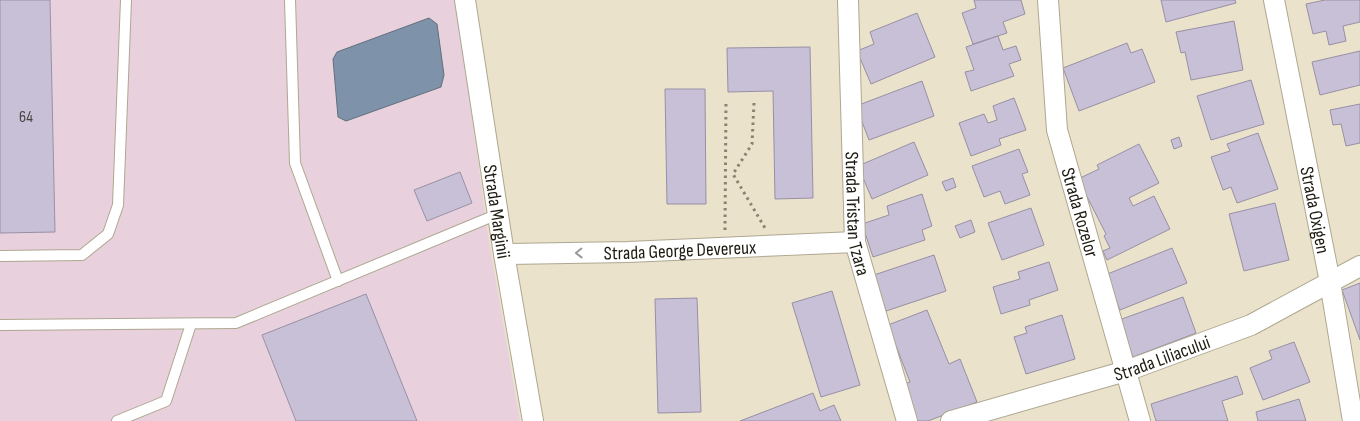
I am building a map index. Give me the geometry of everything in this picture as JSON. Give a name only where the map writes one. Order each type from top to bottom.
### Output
[{"type":"street","name":"Strada Marginii","points":[[465,0],[504,254],[533,421]]},
{"type":"street","name":"Strada Tristan Tzara","points":[[848,0],[855,242],[907,421]]},
{"type":"street","name":"Strada Rozelor","points":[[1048,0],[1057,130],[1140,421]]},
{"type":"street","name":"Strada Oxigen","points":[[1274,0],[1330,282],[1353,421]]},
{"type":"street","name":"Strada George Devereux","points":[[504,254],[628,252],[855,242]]},
{"type":"street","name":"Strada Liliacului","points":[[951,421],[1126,371],[1250,325],[1360,266]]},
{"type":"lane","points":[[0,256],[82,255],[108,234],[118,205],[126,0]]},
{"type":"lane","points":[[290,0],[295,163],[338,281]]},
{"type":"lane","points":[[0,325],[236,323],[498,214]]},
{"type":"lane","points":[[117,421],[166,401],[192,324]]},
{"type":"path","points":[[725,248],[726,101]]},
{"type":"path","points":[[733,174],[752,144],[754,103]]},
{"type":"path","points":[[725,174],[733,174]]},
{"type":"path","points":[[733,174],[776,246]]},
{"type":"shaded area","points":[[0,0],[456,0],[488,235],[520,421],[0,421]]},
{"type":"water","points":[[429,18],[437,24],[444,75],[441,87],[346,121],[338,117],[333,59],[337,52]]},
{"type":"building","points":[[0,0],[50,0],[55,232],[0,233]]},
{"type":"building","points":[[974,0],[1021,0],[1025,14],[1003,22],[1007,33],[973,44],[962,13],[976,8]]},
{"type":"building","points":[[1161,0],[1235,0],[1236,3],[1166,22]]},
{"type":"building","points":[[1325,0],[1360,0],[1360,22],[1343,26],[1346,41],[1329,45],[1326,31],[1313,34],[1306,4]]},
{"type":"building","points":[[917,13],[935,57],[871,84],[857,51],[874,44],[870,32]]},
{"type":"building","points":[[1234,21],[1243,70],[1191,80],[1185,52],[1181,53],[1176,32]]},
{"type":"building","points":[[998,36],[1003,50],[1016,46],[1021,60],[1009,64],[1014,76],[971,91],[965,72],[974,70],[966,47]]},
{"type":"building","points":[[1127,43],[1131,53],[1142,49],[1155,82],[1079,111],[1063,68]]},
{"type":"building","points":[[810,47],[813,198],[775,199],[773,91],[728,92],[727,48]]},
{"type":"building","points":[[1360,51],[1360,85],[1320,95],[1312,62]]},
{"type":"building","points":[[1251,80],[1264,124],[1211,140],[1197,96]]},
{"type":"building","points":[[922,81],[934,116],[869,140],[856,106]]},
{"type":"building","points":[[665,89],[705,89],[706,204],[667,204]]},
{"type":"building","points":[[1014,98],[1026,130],[999,139],[1001,145],[971,156],[959,123],[984,114],[988,123],[997,120],[993,106]]},
{"type":"building","points":[[1360,104],[1360,143],[1346,146],[1341,124],[1333,125],[1330,110]]},
{"type":"building","points":[[1258,133],[1278,189],[1237,203],[1231,187],[1223,190],[1211,157],[1230,151],[1227,144]]},
{"type":"building","points":[[1179,137],[1182,146],[1174,149],[1171,140]]},
{"type":"building","points":[[914,142],[928,175],[872,199],[858,166]]},
{"type":"building","points":[[1139,144],[1159,183],[1129,198],[1133,206],[1154,196],[1170,229],[1107,260],[1103,251],[1110,248],[1104,236],[1106,234],[1078,179],[1099,169],[1097,165]]},
{"type":"building","points":[[1019,149],[1028,172],[1022,174],[1030,195],[1005,204],[1000,191],[984,197],[972,166]]},
{"type":"building","points":[[460,172],[472,203],[427,221],[414,190]]},
{"type":"building","points":[[953,178],[956,187],[946,191],[942,182]]},
{"type":"building","points":[[922,194],[932,226],[922,230],[925,240],[873,257],[862,224],[889,215],[887,206]]},
{"type":"building","points":[[1275,203],[1289,260],[1244,271],[1229,214]]},
{"type":"building","points":[[1031,208],[1044,245],[1002,260],[988,223]]},
{"type":"building","points":[[971,220],[975,232],[960,238],[955,226]]},
{"type":"building","points":[[1172,248],[1187,283],[1120,310],[1105,275]]},
{"type":"building","points":[[934,255],[946,291],[886,311],[874,275]]},
{"type":"building","points":[[1049,262],[1058,290],[1029,300],[1030,305],[1001,314],[993,287],[1020,279],[1018,272]]},
{"type":"building","points":[[1360,283],[1360,340],[1342,290]]},
{"type":"building","points":[[832,291],[860,385],[821,397],[792,303]]},
{"type":"building","points":[[366,294],[417,421],[296,421],[262,335]]},
{"type":"building","points":[[1183,297],[1196,333],[1133,357],[1119,320]]},
{"type":"building","points":[[697,298],[701,412],[658,413],[655,299]]},
{"type":"building","points":[[927,310],[949,364],[960,359],[977,402],[928,421],[914,421],[900,386],[910,382],[888,325]]},
{"type":"building","points":[[1062,315],[1075,359],[1026,374],[1014,337],[1027,333],[1025,327]]},
{"type":"building","points":[[1294,342],[1310,382],[1263,400],[1250,368],[1272,359],[1269,351]]},
{"type":"building","points":[[1237,376],[1243,394],[1222,401],[1228,421],[1156,421],[1151,404]]},
{"type":"building","points":[[813,393],[820,411],[834,405],[841,421],[740,421]]},
{"type":"building","points":[[1299,399],[1306,421],[1258,421],[1256,412]]}]
